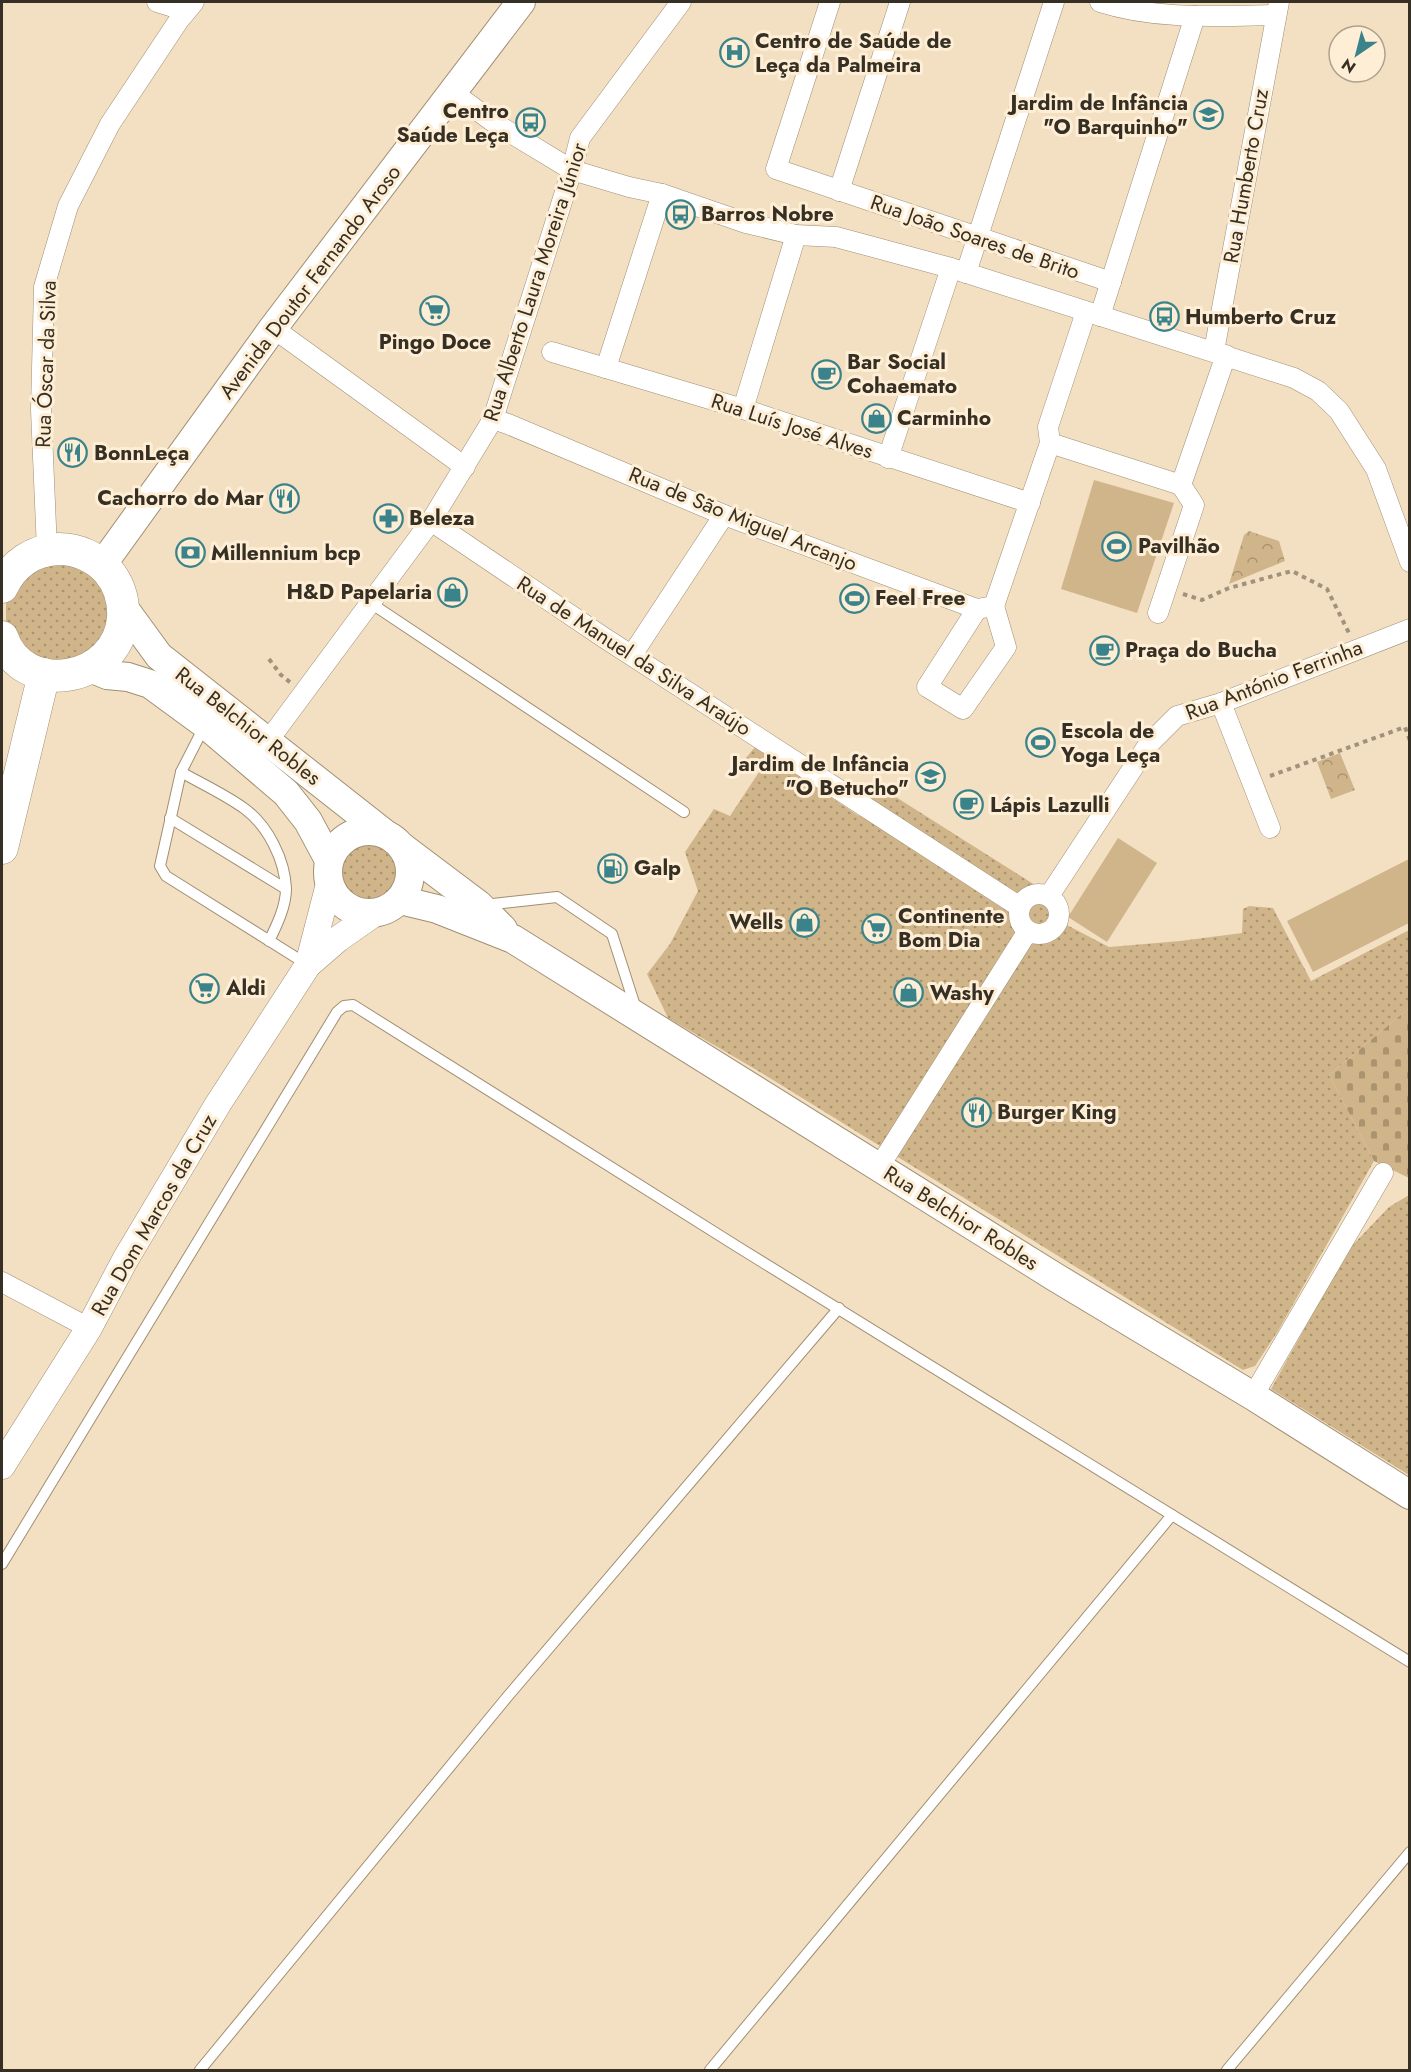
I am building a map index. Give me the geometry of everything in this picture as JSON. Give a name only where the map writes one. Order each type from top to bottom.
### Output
[{"type":"main road","name":"Avenida Doutor Fernando Aroso","points":[[102,565],[273,328],[521,2]]},
{"type":"main road","points":[[2,637],[13,658],[27,669],[60,676],[76,674],[105,658],[116,643],[122,626],[124,608],[113,577],[102,565],[86,554],[67,549],[47,550],[30,556],[7,572]]},
{"type":"main road","name":"Rua Belchior Robles","points":[[124,608],[159,656],[479,905],[513,939]]},
{"type":"main road","name":"Rua Belchior Robles","points":[[90,668],[107,675],[128,677],[150,684],[206,725],[286,793],[308,821],[329,872]]},
{"type":"main road","points":[[2,848],[44,674]]},
{"type":"main road","points":[[373,830],[393,840],[409,860],[411,874],[400,900],[389,908],[375,913],[352,910],[335,895],[329,872],[341,841],[350,834],[373,830]]},
{"type":"main road","name":"Rua Belchior Robles","points":[[400,900],[437,909],[513,939],[1054,1277],[1253,1396],[1410,1495]]},
{"type":"street","points":[[157,2],[190,6]]},
{"type":"street","name":"Rua Alberto Laura Moreira Júnior","points":[[268,741],[431,521],[493,419],[572,170],[580,138],[681,2]]},
{"type":"street","name":"Rua João Soares de Brito","points":[[830,2],[776,169],[1111,282]]},
{"type":"street","points":[[839,191],[900,2]]},
{"type":"street","points":[[888,458],[958,271],[978,238],[1054,2]]},
{"type":"street","points":[[1100,2],[1124,9],[1195,16],[1278,8]]},
{"type":"street","name":"Rua Óscar da Silva","points":[[47,550],[41,411],[44,287],[68,206],[104,134],[190,6]]},
{"type":"street","name":"Rua Humberto Cruz","points":[[1181,485],[1220,353],[1278,8]]},
{"type":"street","points":[[986,607],[1006,647],[963,709],[927,687],[986,607],[1030,503],[1050,443],[1048,427],[1093,314],[1111,282],[1195,16]]},
{"type":"street","points":[[452,92],[496,124],[572,170],[662,194],[746,223],[796,235],[836,237],[958,271],[1294,378],[1318,391],[1339,411],[1376,469],[1410,562]]},
{"type":"street","points":[[606,368],[662,194]]},
{"type":"street","points":[[743,409],[796,235]]},
{"type":"street","points":[[273,328],[465,467]]},
{"type":"street","name":"Rua Luís José Alves","points":[[552,352],[743,409],[1030,503]]},
{"type":"street","name":"Rua de São Miguel Arcanjo","points":[[493,419],[724,515],[986,607]]},
{"type":"street","points":[[1050,443],[1181,485],[1194,505],[1158,613]]},
{"type":"street","points":[[632,655],[724,515]]},
{"type":"street","name":"Rua de Manuel da Silva Araújo","points":[[431,521],[632,655],[1020,907]]},
{"type":"street","name":"Rua António Ferrinha","points":[[1049,896],[1149,745],[1177,716],[1221,703],[1410,629]]},
{"type":"street","points":[[1221,703],[1270,828]]},
{"type":"street","name":"Rua Dom Marcos da Cruz","points":[[309,965],[329,872]]},
{"type":"street","points":[[1043,894],[1049,896],[1058,906],[1059,918],[1047,933],[1028,931],[1020,920],[1020,907],[1029,896],[1043,894]]},
{"type":"street","name":"Rua Dom Marcos da Cruz","points":[[2,1466],[88,1328],[125,1260],[218,1104],[309,965],[347,932],[375,913]]},
{"type":"street","points":[[879,1167],[1028,931]]},
{"type":"street","points":[[1253,1396],[1383,1173]]},
{"type":"street","points":[[2,1282],[88,1328]]},
{"type":"lane","points":[[369,602],[684,812]]},
{"type":"lane","points":[[206,725],[181,772],[160,866],[166,876],[309,965]]},
{"type":"lane","points":[[181,772],[246,810],[267,833],[280,858],[286,890],[279,921],[270,941]]},
{"type":"lane","points":[[170,818],[286,890]]},
{"type":"lane","points":[[479,905],[557,897],[612,934],[638,1018]]},
{"type":"lane","points":[[2,1564],[337,1012],[344,1006],[353,1005],[1305,1599],[1410,1662]]},
{"type":"lane","points":[[200,2070],[508,1696],[839,1308]]},
{"type":"lane","points":[[710,2070],[1172,1515]]},
{"type":"lane","points":[[1227,2070],[1410,1852]]},
{"type":"path","points":[[1166,589],[1202,600],[1229,588],[1292,571],[1327,589],[1357,650]]},
{"type":"path","points":[[269,659],[281,675],[302,693]]},
{"type":"path","points":[[1252,782],[1405,727],[1410,741]]},
{"type":"green space","name":"Pavilhão","points":[[1094,480],[1174,503],[1137,613],[1061,589]]},
{"type":"green space","points":[[1249,531],[1279,541],[1285,561],[1229,584],[1244,535]]},
{"type":"green space","points":[[72,562],[100,581],[111,613],[100,646],[71,664],[36,661],[11,637],[6,621],[6,603],[12,587],[38,564]]},
{"type":"green space","points":[[755,747],[859,816],[880,787],[1035,885],[1061,922],[1109,947],[1242,933],[1243,909],[1249,906],[1273,908],[1311,981],[1409,930],[1409,1008],[1329,1075],[1374,1161],[1278,1331],[1255,1366],[1243,1370],[760,1072],[668,1018],[647,974],[670,944],[698,891],[685,852],[714,809],[730,816],[761,769],[745,759]]},
{"type":"green space","points":[[1340,753],[1355,790],[1331,799],[1317,762]]},
{"type":"green space","points":[[1118,838],[1157,863],[1107,942],[1068,917]]},
{"type":"green space","points":[[368,841],[386,846],[391,850],[395,855],[400,873],[395,891],[391,896],[386,900],[368,905],[350,900],[345,896],[341,891],[336,873],[341,855],[345,850],[350,846]]},
{"type":"green space","points":[[1409,859],[1409,923],[1313,972],[1287,921]]},
{"type":"green space","points":[[1409,1008],[1409,1178],[1374,1161],[1329,1075]]},
{"type":"green space","points":[[1409,1195],[1409,1475],[1271,1389],[1348,1250],[1389,1207]]},
{"type":"place","name":"Centro de Saúde de Leça da Palmeira","points":[[734,53]]},
{"type":"place","name":"Jardim de Infância \"O Barquinho\"","points":[[1209,115]]},
{"type":"place","name":"Centro Saúde Leça","points":[[530,123]]},
{"type":"place","name":"Barros Nobre","points":[[680,214]]},
{"type":"place","name":"Pingo Doce","points":[[435,311]]},
{"type":"place","name":"Humberto Cruz","points":[[1164,317]]},
{"type":"place","name":"Bar Social Cohaemato","points":[[826,374]]},
{"type":"place","name":"Carminho","points":[[876,418]]},
{"type":"place","name":"BonnLeça","points":[[73,453]]},
{"type":"place","name":"Cachorro do Mar","points":[[285,498]]},
{"type":"place","name":"Beleza","points":[[388,518]]},
{"type":"place","name":"Pavilhão","points":[[1117,546]]},
{"type":"place","name":"Millennium bcp","points":[[190,553]]},
{"type":"place","name":"H&D Papelaria","points":[[453,592]]},
{"type":"place","name":"Feel Free","points":[[854,598]]},
{"type":"place","name":"Praça do Bucha","points":[[1104,650]]},
{"type":"place","name":"Escola de Yoga Leça","points":[[1040,743]]},
{"type":"place","name":"Jardim de Infância \"O Betucho\"","points":[[930,776]]},
{"type":"place","name":"Lápis Lazulli","points":[[969,805]]},
{"type":"place","name":"Galp","points":[[613,868]]},
{"type":"place","name":"Wells","points":[[804,922]]},
{"type":"place","name":"Continente Bom Dia","points":[[877,928]]},
{"type":"place","name":"Aldi","points":[[205,988]]},
{"type":"place","name":"Washy","points":[[909,993]]},
{"type":"place","name":"Burger King","points":[[976,1112]]}]
